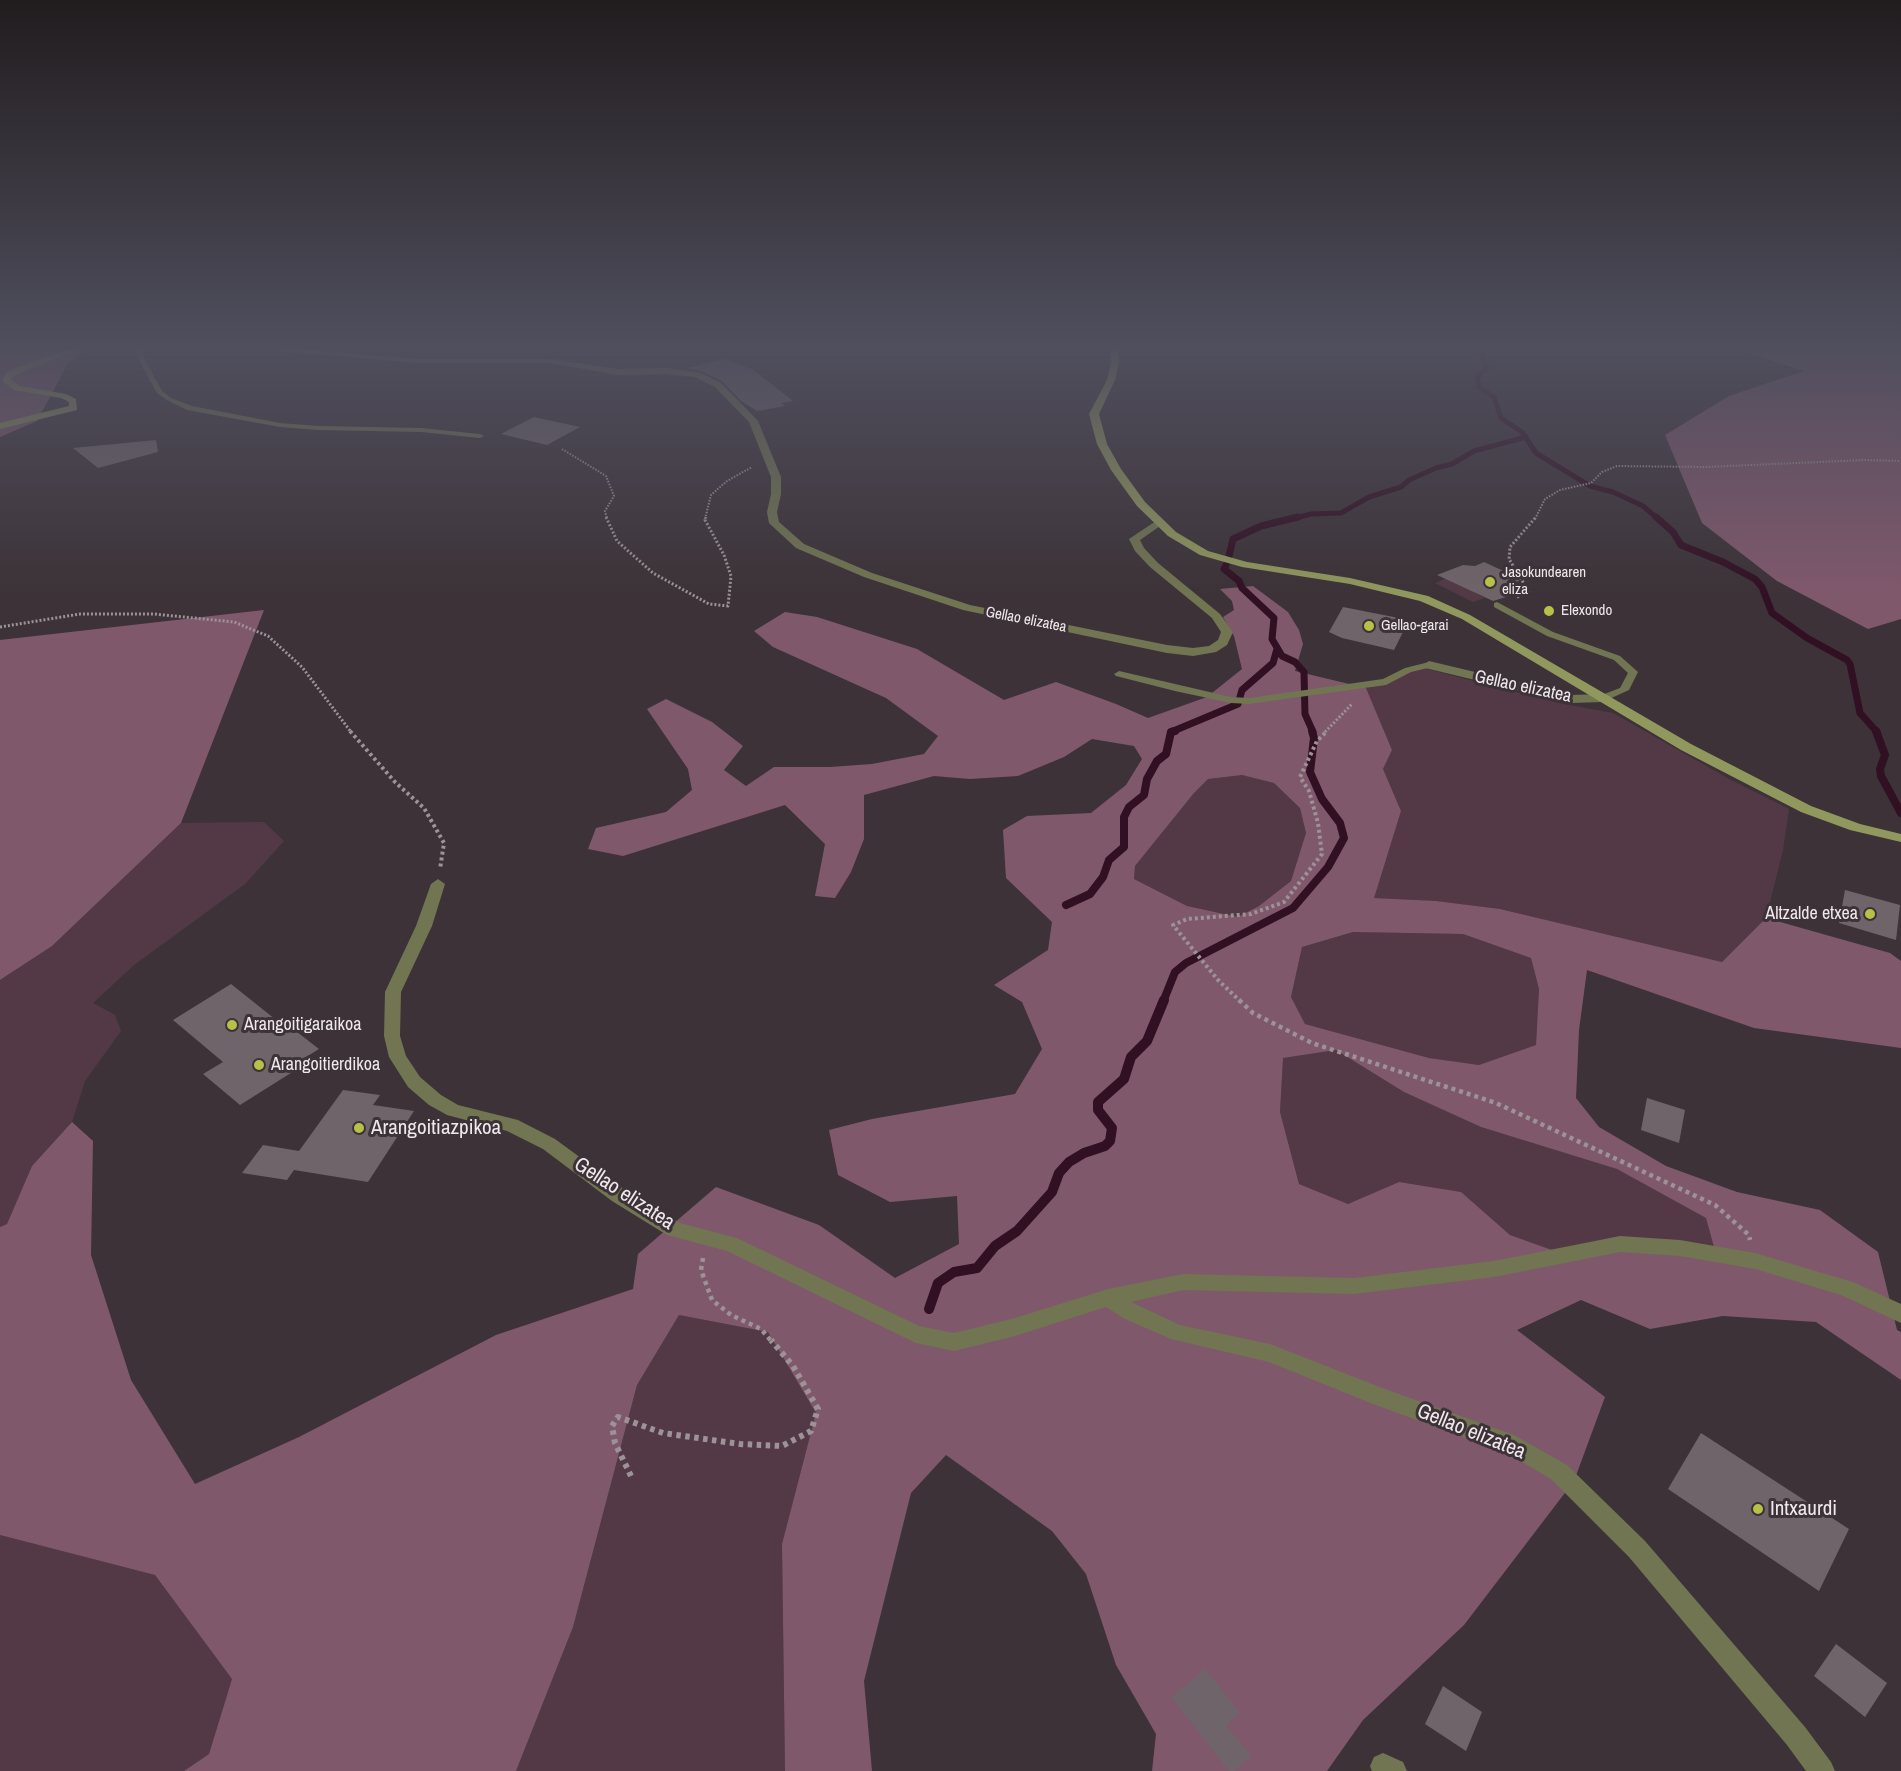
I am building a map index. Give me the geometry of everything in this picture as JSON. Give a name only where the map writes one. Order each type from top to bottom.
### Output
[{"type":"street","name":"Gellao elizatea","points":[[757,432],[776,477],[776,494],[772,512],[774,523],[800,546],[890,583],[967,608],[1167,649],[1193,651],[1212,649],[1223,642],[1227,632],[1216,616],[1154,565],[1139,549],[1134,539],[1159,522]]},
{"type":"street","points":[[1098,432],[1116,470],[1141,504],[1172,534],[1204,553],[1246,565],[1350,581],[1424,598],[1466,617],[1686,747],[1806,808],[1855,827],[1901,838]]},
{"type":"street","name":"Gellao elizatea","points":[[1429,665],[1571,699],[1603,698]]},
{"type":"street","name":"Gellao elizatea","points":[[438,884],[424,926],[393,992],[392,1036],[398,1057],[414,1082],[435,1100],[453,1110],[512,1125],[549,1144],[619,1196],[674,1229],[708,1240],[730,1244],[916,1334],[954,1342],[1015,1327],[1108,1299],[1183,1282],[1353,1286],[1494,1269],[1620,1244],[1680,1248],[1755,1261],[1846,1288],[1901,1314]]},
{"type":"street","name":"Gellao elizatea","points":[[1108,1299],[1132,1313],[1178,1333],[1270,1353],[1381,1397],[1514,1444],[1559,1472],[1637,1549],[1796,1736],[1822,1771]]},
{"type":"lane","points":[[437,432],[480,436]]},
{"type":"lane","name":"Gellao elizatea","points":[[1497,605],[1550,634],[1617,658],[1633,672],[1624,690],[1603,698]]},
{"type":"lane","points":[[1119,674],[1231,700],[1249,701],[1386,682],[1408,670],[1429,665]]},
{"type":"path","points":[[562,449],[606,476],[614,496],[605,512],[608,525],[617,541],[653,573],[709,604],[728,606],[731,576],[724,555],[705,520],[711,495],[746,469],[770,461]]},
{"type":"path","points":[[1528,592],[1509,559],[1509,547],[1536,518],[1545,499],[1560,490],[1591,483],[1602,472],[1617,466],[1706,467],[1865,460],[1901,461]]},
{"type":"path","points":[[0,627],[80,614],[154,614],[234,622],[268,636],[302,667],[346,726],[395,782],[424,808],[444,843],[438,884]]},
{"type":"path","points":[[1366,686],[1317,741],[1300,777],[1308,791],[1318,823],[1322,854],[1284,902],[1251,914],[1187,919],[1173,925],[1218,980],[1253,1013],[1312,1043],[1496,1104],[1715,1205],[1749,1235],[1755,1261]]},
{"type":"path","points":[[631,1476],[615,1443],[612,1426],[618,1417],[663,1433],[740,1444],[782,1446],[811,1431],[818,1409],[793,1366],[761,1329],[731,1315],[712,1300],[701,1270],[708,1240]]},
{"type":"shaded area","points":[[0,432],[12,432],[0,437]]},
{"type":"shaded area","points":[[1671,432],[1901,432],[1901,619],[1868,629],[1777,581],[1702,523],[1665,435]]},
{"type":"shaded area","points":[[1453,576],[1485,598],[1473,602],[1435,583]]},
{"type":"shaded area","points":[[1253,586],[1288,612],[1299,630],[1303,644],[1295,671],[1366,688],[1392,750],[1383,769],[1401,811],[1374,898],[1436,901],[1500,909],[1722,962],[1766,918],[1890,953],[1901,961],[1901,1048],[1754,1028],[1587,970],[1579,1030],[1576,1098],[1599,1127],[1666,1166],[1737,1192],[1820,1210],[1878,1252],[1897,1330],[1901,1332],[1901,1380],[1816,1322],[1723,1316],[1650,1329],[1581,1300],[1517,1330],[1605,1397],[1574,1481],[1464,1625],[1363,1720],[1327,1771],[1152,1771],[1156,1734],[1116,1665],[1086,1574],[1052,1531],[946,1455],[911,1493],[864,1681],[872,1771],[785,1771],[782,1544],[816,1413],[768,1332],[679,1315],[637,1385],[573,1627],[516,1771],[184,1771],[209,1754],[232,1679],[155,1575],[0,1535],[0,1227],[7,1224],[32,1166],[72,1122],[93,1141],[91,1255],[131,1380],[195,1484],[299,1437],[496,1335],[633,1289],[638,1254],[716,1187],[819,1225],[895,1278],[959,1244],[957,1196],[890,1202],[838,1175],[829,1130],[872,1119],[1015,1094],[1042,1049],[1022,1002],[994,985],[1048,950],[1052,922],[1006,878],[1003,830],[1027,816],[1091,813],[1126,785],[1142,759],[1134,746],[1092,739],[1064,757],[1018,776],[970,779],[934,776],[864,795],[864,839],[851,872],[835,898],[815,896],[825,844],[785,805],[623,856],[588,849],[596,828],[666,812],[692,790],[688,769],[647,709],[666,699],[712,722],[743,746],[724,770],[746,786],[774,767],[872,764],[924,754],[938,736],[886,698],[773,647],[754,631],[785,612],[817,617],[917,649],[1004,700],[1056,682],[1148,718],[1207,697],[1242,669],[1234,636],[1223,617],[1234,610],[1232,601],[1220,589]],"holes":[[[1242,775],[1274,783],[1300,808],[1306,833],[1291,881],[1259,906],[1238,917],[1187,906],[1134,879],[1135,866],[1208,779]],[[1353,932],[1463,934],[1531,958],[1539,989],[1536,1045],[1479,1065],[1429,1058],[1305,1024],[1291,997],[1302,947]],[[1336,1050],[1404,1092],[1481,1127],[1617,1169],[1706,1218],[1714,1247],[1552,1250],[1510,1235],[1461,1192],[1399,1182],[1348,1204],[1299,1184],[1280,1112],[1283,1058]]]},
{"type":"shaded area","points":[[264,610],[181,823],[52,946],[0,980],[0,640]]},
{"type":"shaded area","points":[[1415,666],[1559,703],[1613,713],[1731,780],[1789,809],[1783,850],[1766,918],[1722,962],[1500,909],[1436,901],[1373,898],[1401,811],[1383,769],[1392,750],[1366,688]]},
{"type":"shaded area","points":[[1242,775],[1274,783],[1300,808],[1306,833],[1291,881],[1259,906],[1238,917],[1187,906],[1134,879],[1135,866],[1208,779]]},
{"type":"shaded area","points":[[264,822],[284,841],[245,884],[134,965],[93,1003],[115,1015],[121,1031],[85,1081],[72,1122],[32,1166],[7,1224],[0,1227],[0,980],[52,946],[181,823]]},
{"type":"shaded area","points":[[1353,932],[1463,934],[1531,958],[1539,989],[1536,1045],[1479,1065],[1429,1058],[1305,1024],[1291,997],[1302,947]]},
{"type":"shaded area","points":[[1336,1050],[1404,1092],[1481,1127],[1617,1169],[1706,1218],[1714,1247],[1552,1250],[1510,1235],[1461,1192],[1399,1182],[1348,1204],[1299,1184],[1280,1112],[1283,1058]]},
{"type":"shaded area","points":[[679,1315],[768,1332],[816,1413],[782,1544],[785,1771],[516,1771],[573,1627],[637,1385]]},
{"type":"shaded area","points":[[0,1535],[155,1575],[232,1679],[209,1754],[184,1771],[0,1771]]},
{"type":"building","points":[[506,432],[571,432],[547,445],[501,434]]},
{"type":"building","points":[[156,440],[158,452],[98,468],[73,448]]},
{"type":"building","name":"Jasokundearen eliza","points":[[1484,562],[1521,579],[1515,583],[1529,590],[1493,601],[1437,575],[1463,565],[1475,566]]},
{"type":"building","name":"Gellao-garai","points":[[1343,607],[1404,619],[1404,630],[1394,650],[1342,638],[1329,632]]},
{"type":"building","name":"Altzalde etxea","points":[[1845,890],[1900,905],[1896,940],[1839,923]]},
{"type":"building","points":[[231,984],[285,1027],[288,1025],[319,1049],[298,1062],[302,1066],[240,1105],[203,1074],[223,1062],[173,1020]]},
{"type":"building","name":"Arangoitiazpikoa","points":[[343,1090],[380,1095],[373,1105],[414,1111],[368,1182],[294,1170],[287,1180],[242,1173],[263,1145],[299,1151]]},
{"type":"building","points":[[1647,1098],[1685,1110],[1679,1143],[1641,1130]]},
{"type":"building","name":"Intxaurdi","points":[[1701,1433],[1849,1529],[1819,1591],[1668,1489]]},
{"type":"building","points":[[1836,1644],[1887,1683],[1865,1717],[1814,1676]]},
{"type":"building","points":[[1205,1669],[1240,1713],[1226,1725],[1251,1756],[1234,1771],[1229,1771],[1171,1697]]},
{"type":"building","points":[[1443,1686],[1482,1712],[1466,1751],[1425,1724]]},
{"type":"waterway","points":[[1521,432],[1525,437]]},
{"type":"waterway","points":[[1292,519],[1311,514],[1341,513],[1369,497],[1401,487],[1409,480],[1436,468],[1452,464],[1474,451],[1525,437]]},
{"type":"waterway","points":[[1525,437],[1536,453],[1590,486],[1613,492],[1643,506],[1658,519]]},
{"type":"waterway","points":[[1229,556],[1233,539],[1261,526],[1298,517]]},
{"type":"waterway","points":[[1656,517],[1673,532],[1681,545],[1723,562],[1755,579],[1762,587],[1772,613],[1807,638],[1847,660],[1850,664],[1860,713],[1877,732]]},
{"type":"waterway","points":[[1226,565],[1224,569],[1239,581],[1242,588],[1274,618],[1272,639],[1282,656],[1295,662],[1304,672],[1305,714],[1313,732]]},
{"type":"waterway","points":[[1171,732],[1238,704],[1242,690],[1273,663],[1277,649]]},
{"type":"waterway","points":[[1171,732],[1175,731]]},
{"type":"waterway","points":[[1163,1002],[1175,972],[1186,963],[1293,908],[1328,867],[1344,838],[1340,823],[1322,799],[1310,772],[1314,738],[1312,731]]},
{"type":"waterway","points":[[1876,731],[1885,755],[1880,769],[1881,776],[1901,813]]},
{"type":"waterway","points":[[1066,905],[1090,894],[1103,877],[1109,860],[1124,847],[1124,817],[1129,807],[1144,795],[1147,779],[1157,761],[1166,754],[1171,732]]},
{"type":"waterway","points":[[929,1309],[938,1283],[954,1272],[977,1268],[995,1246],[1017,1231],[1052,1192],[1059,1173],[1069,1162],[1084,1153],[1105,1146],[1110,1141],[1112,1128],[1098,1110],[1098,1102],[1124,1079],[1131,1057],[1147,1041],[1164,1000]]},
{"type":"place","name":"Jasokundearen eliza","points":[[1490,582]]},
{"type":"place","name":"Elexondo","points":[[1549,611]]},
{"type":"place","name":"Gellao-garai","points":[[1369,626]]},
{"type":"place","name":"Altzalde etxea","points":[[1870,914]]},
{"type":"place","name":"Arangoitigaraikoa","points":[[232,1025]]},
{"type":"place","name":"Arangoitierdikoa","points":[[259,1065]]},
{"type":"place","name":"Arangoitiazpikoa","points":[[359,1128]]},
{"type":"place","name":"Intxaurdi","points":[[1758,1509]]}]
